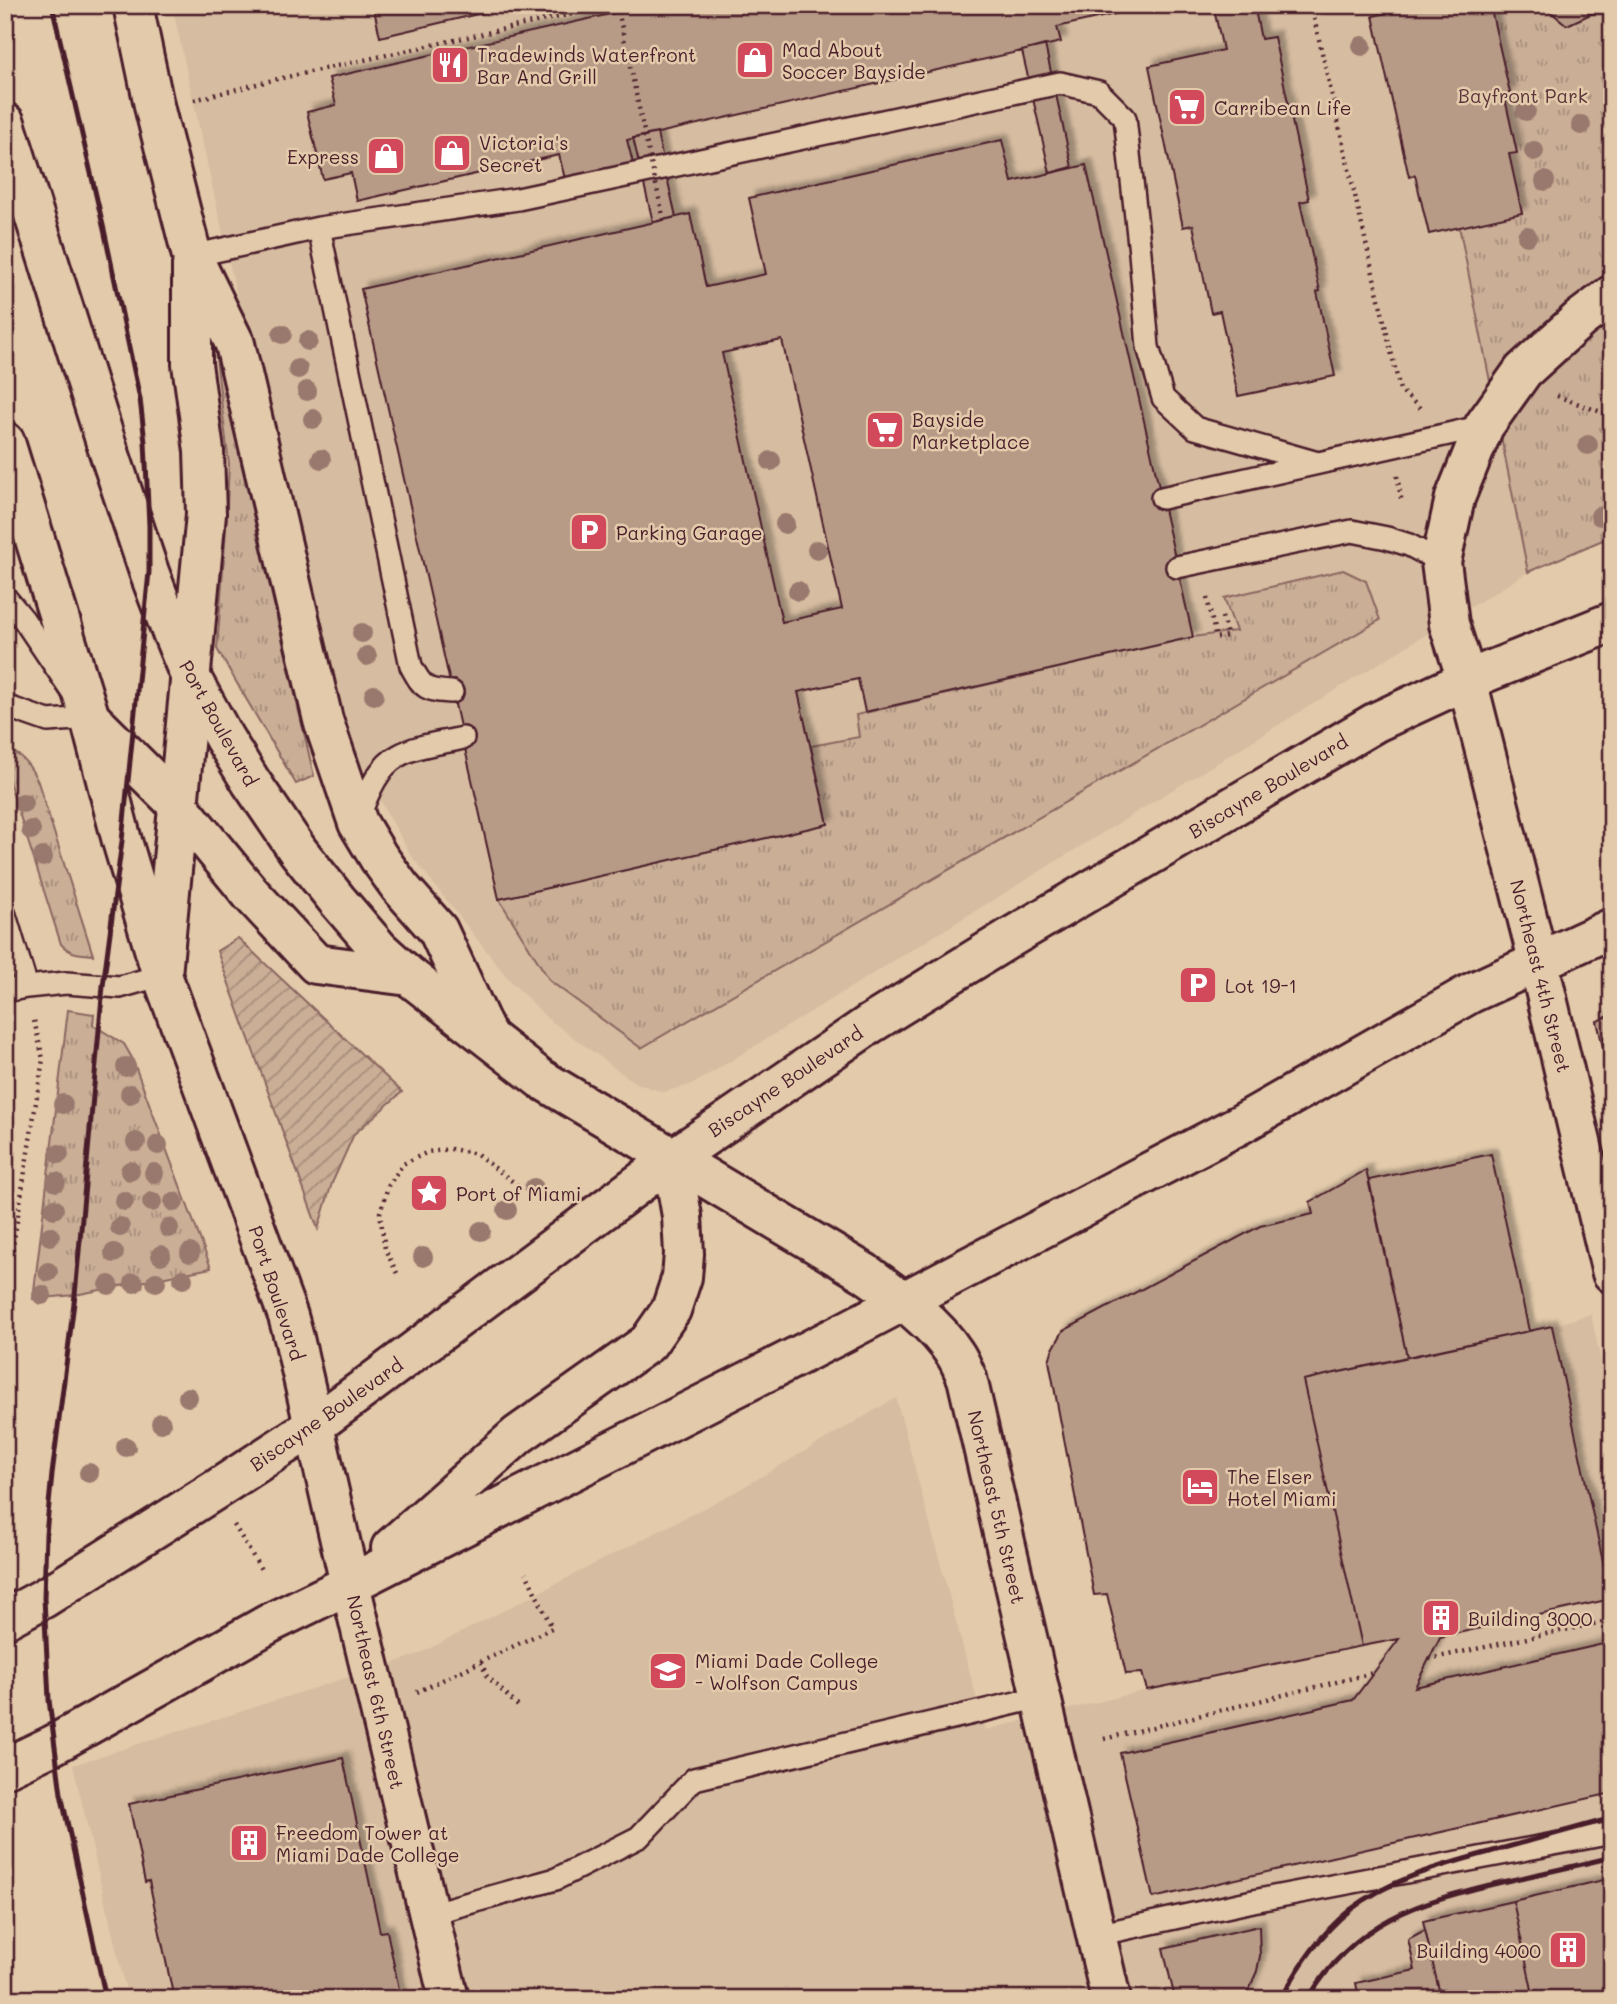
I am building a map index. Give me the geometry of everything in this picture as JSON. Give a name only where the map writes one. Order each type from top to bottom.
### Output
[{"type":"main road","points":[[133,5],[155,110],[192,256],[235,344],[323,720],[358,823],[400,887],[438,930],[487,1036]]},
{"type":"main road","name":"Port Boulevard","points":[[5,123],[149,572],[190,676],[251,782],[298,851],[352,919],[409,976],[541,1079],[672,1159]]},
{"type":"main road","points":[[162,975],[205,514],[206,484],[201,420],[192,364],[192,256]]},
{"type":"main road","name":"Northeast 4th Street","points":[[1612,295],[1580,319],[1524,371],[1485,426],[1455,498],[1441,562],[1449,624],[1467,680],[1538,960],[1612,1273]]},
{"type":"main road","name":"Port Boulevard","points":[[5,442],[90,718],[122,841],[162,975],[288,1316],[315,1426]]},
{"type":"main road","name":"Biscayne Boulevard","points":[[5,1619],[44,1598],[315,1426],[672,1159],[870,1024],[1007,939],[1376,722],[1467,680],[1612,622]]},
{"type":"main road","points":[[90,718],[177,804],[251,894],[316,964],[409,976]]},
{"type":"main road","points":[[5,1768],[53,1745],[272,1622],[905,1301],[1239,1125],[1471,993],[1612,928]]},
{"type":"main road","points":[[350,1584],[518,1435],[649,1343],[671,1310],[682,1277],[682,1216],[672,1159]]},
{"type":"main road","name":"Northeast 5th Street","points":[[672,1159],[865,1273],[905,1301],[939,1333],[956,1355],[967,1378],[1111,1999]]},
{"type":"main road","name":"Northeast 6th Street","points":[[315,1426],[449,1999]]},
{"type":"lane","points":[[192,256],[319,229],[518,199],[1060,83],[1099,92],[1125,118],[1148,347],[1163,398],[1195,428],[1318,463]]},
{"type":"lane","points":[[319,229],[411,666],[420,684],[432,691],[452,692]]},
{"type":"lane","points":[[1162,498],[1485,426]]},
{"type":"lane","points":[[1177,566],[1352,531],[1398,541],[1441,562]]},
{"type":"lane","points":[[5,597],[90,718]]},
{"type":"lane","points":[[5,706],[48,721],[90,718]]},
{"type":"lane","points":[[358,823],[369,792],[387,763],[412,750],[463,738]]},
{"type":"lane","points":[[5,915],[26,987]]},
{"type":"lane","points":[[5,991],[66,983],[120,987],[162,975]]},
{"type":"lane","points":[[429,1914],[556,1878],[639,1837],[694,1779],[1041,1697]]},
{"type":"lane","points":[[1096,1936],[1252,1901],[1612,1833]]},
{"type":"path","points":[[155,110],[260,83],[615,5],[664,220]]},
{"type":"path","points":[[1311,5],[1400,390],[1423,411]]},
{"type":"path","points":[[1550,393],[1612,416]]},
{"type":"path","points":[[1395,466],[1402,503]]},
{"type":"path","points":[[1207,598],[1216,638],[1227,636],[1221,613]]},
{"type":"path","points":[[9,1292],[9,1271],[43,1059],[26,987]]},
{"type":"path","points":[[397,1273],[385,1250],[380,1213],[388,1186],[403,1164],[428,1152],[452,1149],[477,1154],[517,1185]]},
{"type":"path","points":[[233,1524],[262,1571]]},
{"type":"path","points":[[417,1692],[552,1629],[526,1573]]},
{"type":"path","points":[[1429,1660],[1612,1620]]},
{"type":"path","points":[[481,1662],[487,1676],[521,1709]]},
{"type":"path","points":[[1104,1739],[1373,1674]]},
{"type":"shaded area","name":"Bayside Marketplace","points":[[172,5],[1415,5],[1528,572],[693,1084],[663,1092],[634,1082],[547,1018],[507,977],[411,855],[349,745],[235,288]]},
{"type":"shaded area","name":"Miami Dade College - Wolfson Campus","points":[[1591,1314],[1612,1412],[1612,1999],[128,1999],[73,1765],[415,1656],[737,1491],[896,1398],[985,1730],[1147,1690],[1362,1647],[1303,1380],[1552,1326]]},
{"type":"green space","name":"Bayfront Park","points":[[1415,5],[1612,5],[1612,536],[1528,572]]},
{"type":"green space","points":[[215,351],[314,776],[296,784],[217,649],[229,464]]},
{"type":"green space","points":[[1343,570],[1366,581],[1380,620],[641,1048],[550,981],[499,899],[828,824],[811,746],[859,737],[856,715],[1193,637],[1236,631],[1224,598]]},
{"type":"green space","points":[[5,749],[25,761],[38,782],[93,955],[72,952],[61,944],[5,769]]},
{"type":"green space","points":[[238,938],[402,1092],[354,1134],[332,1183],[318,1229],[217,951]]},
{"type":"green space","points":[[68,1010],[94,1014],[93,1025],[124,1044],[132,1058],[211,1268],[75,1295],[33,1299]]},
{"type":"building","points":[[373,5],[516,5],[380,37]]},
{"type":"building","points":[[650,5],[1113,5],[1115,14],[1057,27],[1061,42],[627,140],[634,167],[566,183],[559,155],[357,201],[351,173],[323,179],[307,112],[336,105],[329,78]]},
{"type":"building","points":[[1213,5],[1254,5],[1261,39],[1274,37],[1309,200],[1300,202],[1335,376],[1238,396],[1220,311],[1211,313],[1193,225],[1183,227],[1149,66],[1223,50]]},
{"type":"building","points":[[1423,5],[1490,5],[1510,93],[1504,94],[1517,153],[1509,154],[1522,213],[1429,234],[1415,175],[1409,177],[1373,16]]},
{"type":"building","points":[[1542,5],[1610,5],[1567,25]]},
{"type":"building","points":[[1045,45],[1072,167],[1050,173],[1022,51]]},
{"type":"building","points":[[657,133],[676,217],[653,222],[633,138]]},
{"type":"building","name":"Parking Garage","points":[[1002,140],[1012,182],[1086,165],[1193,637],[865,712],[858,679],[798,692],[828,824],[499,899],[361,289],[690,214],[706,287],[766,274],[749,198]],"holes":[[[782,340],[842,609],[782,622],[722,353]]]},
{"type":"building","points":[[1612,1015],[1612,1086],[1597,1021]]},
{"type":"building","points":[[1491,1154],[1529,1331],[1407,1357],[1369,1180]]},
{"type":"building","name":"The Elser Hotel Miami","points":[[1366,1170],[1407,1357],[1303,1380],[1362,1646],[1147,1690],[1142,1673],[1126,1674],[1107,1594],[1094,1595],[1049,1361],[1052,1351],[1063,1331],[1260,1226],[1313,1214],[1310,1202]]},
{"type":"building","name":"Building 3000","points":[[1552,1326],[1611,1599],[1440,1637],[1415,1687],[1612,1642],[1612,1793],[1153,1898],[1120,1753],[1353,1700],[1399,1639],[1362,1646],[1303,1380]]},
{"type":"building","name":"Freedom Tower at Miami Dade College","points":[[343,1758],[380,1932],[387,1931],[401,1999],[174,1999],[149,1881],[145,1882],[129,1804]]},
{"type":"building","name":"Building 4000","points":[[1612,1878],[1612,1999],[1534,1999],[1513,1901]]},
{"type":"building","points":[[1513,1901],[1534,1999],[1441,1999],[1423,1921]]},
{"type":"building","points":[[1259,1926],[1260,1956],[1257,1971],[1245,1999],[1175,1999],[1163,1948]]},
{"type":"building","points":[[1425,1930],[1441,1999],[1359,1999],[1356,1983],[1415,1970],[1408,1939]]},
{"type":"railway","points":[[52,5],[140,399],[149,526],[149,572],[122,841],[103,986],[75,1295],[52,1474],[46,1534],[44,1598],[49,1700],[61,1794],[106,1999]]},
{"type":"railway","points":[[1281,1999],[1303,1963],[1329,1929],[1350,1910],[1383,1889],[1437,1867],[1612,1818]]},
{"type":"railway","points":[[1308,1999],[1326,1972],[1346,1950],[1391,1918],[1416,1907],[1471,1890],[1612,1857]]},
{"type":"place","name":"Mad About Soccer Bayside","points":[[755,60]]},
{"type":"place","name":"Tradewinds Waterfront Bar And Grill","points":[[450,65]]},
{"type":"place","name":"Carribean Life","points":[[1187,107]]},
{"type":"place","name":"Victoria's Secret","points":[[452,153]]},
{"type":"place","name":"Express","points":[[386,156]]},
{"type":"place","name":"Bayside Marketplace","points":[[885,430]]},
{"type":"place","name":"Parking Garage","points":[[589,532]]},
{"type":"place","name":"Lot 19-1","points":[[1198,985]]},
{"type":"place","name":"Port of Miami","points":[[429,1193]]},
{"type":"place","name":"The Elser Hotel Miami","points":[[1200,1487]]},
{"type":"place","name":"Building 3000","points":[[1441,1618]]},
{"type":"place","name":"Miami Dade College - Wolfson Campus","points":[[668,1671]]},
{"type":"place","name":"Freedom Tower at Miami Dade College","points":[[249,1843]]},
{"type":"place","name":"Building 4000","points":[[1568,1950]]}]
